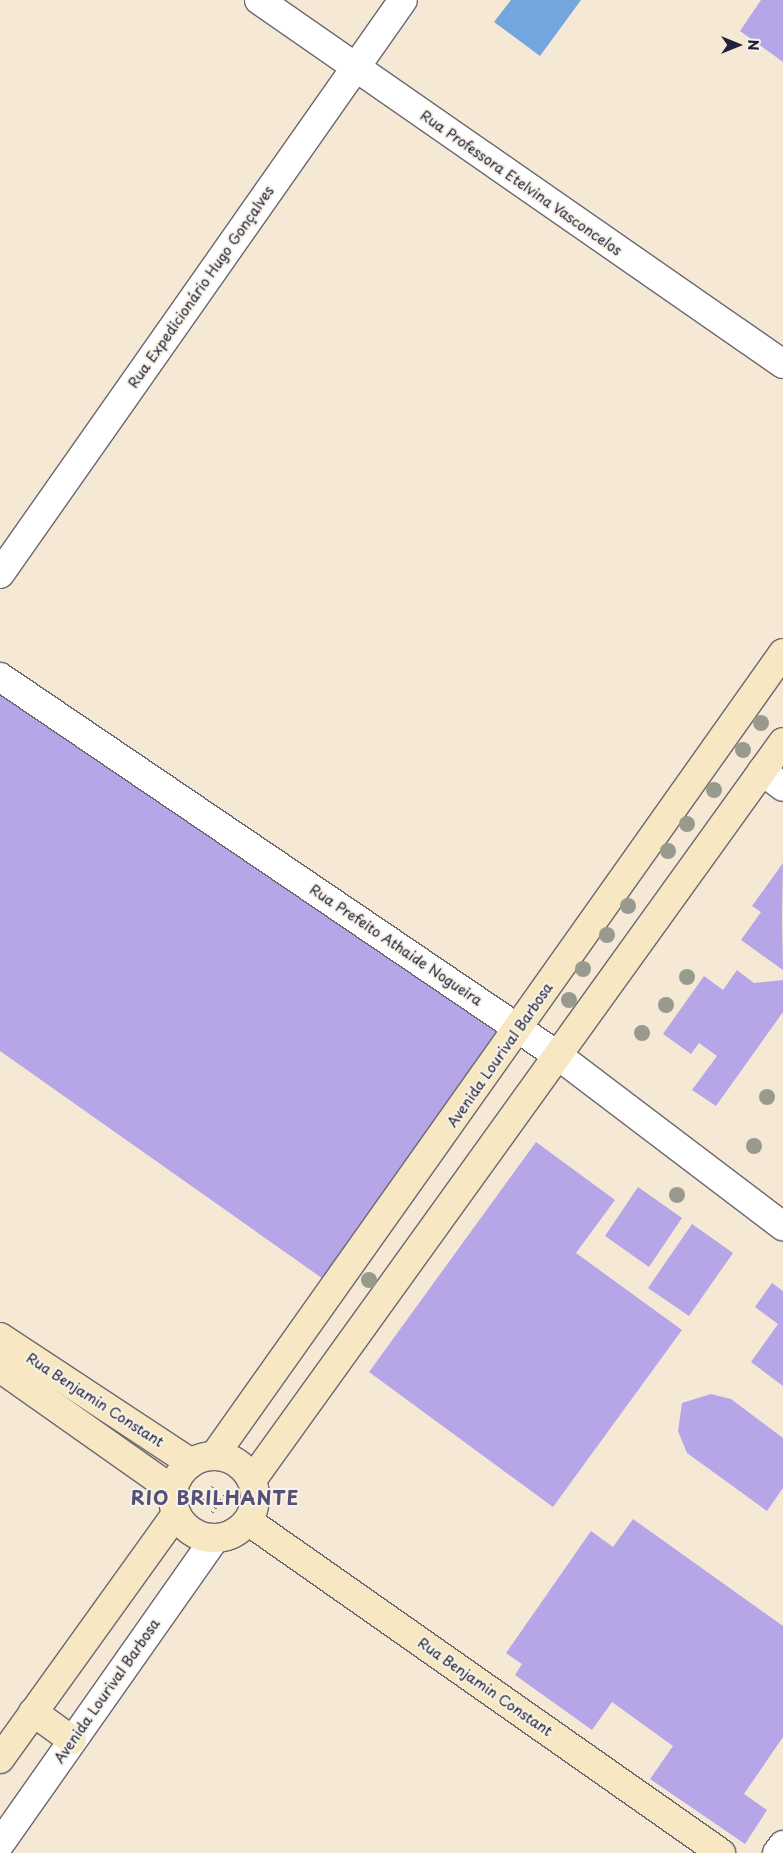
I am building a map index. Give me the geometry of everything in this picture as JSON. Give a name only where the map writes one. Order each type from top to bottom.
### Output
[{"type":"main road","name":"Avenida Lourival Barbosa","points":[[202,1459],[520,1028],[783,653]]},
{"type":"main road","points":[[252,1480],[560,1057],[772,779],[783,742]]},
{"type":"main road","name":"Rua Benjamin Constant","points":[[0,1337],[202,1459]]},
{"type":"main road","name":"Rua Benjamin Constant","points":[[0,1368],[174,1502]]},
{"type":"main road","points":[[0,1759],[202,1459],[236,1462],[252,1480],[256,1494],[248,1521],[233,1534],[214,1539],[191,1532],[174,1502]]},
{"type":"main road","name":"Rua Benjamin Constant","points":[[248,1521],[721,1853]]},
{"type":"main road","points":[[33,1712],[72,1740]]},
{"type":"street","name":"Rua Professora Etelvina Vasconcelos","points":[[259,0],[354,68],[783,364]]},
{"type":"street","name":"Rua Expedicionário Hugo Gonçalves","points":[[0,574],[403,0]]},
{"type":"street","name":"Rua Prefeito Athaide Nogueira","points":[[0,677],[520,1028],[783,1226]]},
{"type":"street","name":"Avenida Lourival Barbosa","points":[[0,1844],[214,1539]]},
{"type":"street","points":[[777,1853],[783,1845]]},
{"type":"water","points":[[511,0],[581,0],[540,56],[494,22]]},
{"type":"building","points":[[761,0],[783,0],[783,62],[740,31]]},
{"type":"building","points":[[0,677],[520,1028],[336,1288],[0,1051]]},
{"type":"building","points":[[783,863],[783,970],[741,940],[761,912],[752,906]]},
{"type":"building","points":[[737,970],[754,983],[783,980],[783,1012],[716,1106],[692,1090],[717,1056],[699,1043],[691,1054],[663,1034],[704,976],[723,990]]},
{"type":"building","points":[[536,1142],[615,1200],[576,1253],[682,1330],[553,1507],[369,1372]]},
{"type":"building","points":[[638,1187],[682,1218],[649,1267],[605,1236]]},
{"type":"building","points":[[692,1224],[733,1253],[689,1316],[648,1288]]},
{"type":"building","points":[[772,1283],[783,1291],[783,1386],[751,1362],[778,1324],[755,1307]]},
{"type":"building","points":[[711,1394],[731,1399],[783,1438],[783,1488],[767,1511],[687,1453],[678,1431],[682,1403]]},
{"type":"building","points":[[633,1519],[783,1626],[783,1737],[744,1794],[767,1810],[745,1844],[650,1779],[673,1746],[612,1702],[592,1730],[515,1675],[522,1664],[506,1653],[591,1531],[613,1547]]},
{"type":"district","name":"RIO BRILHANTE","points":[[215,1498]]}]
